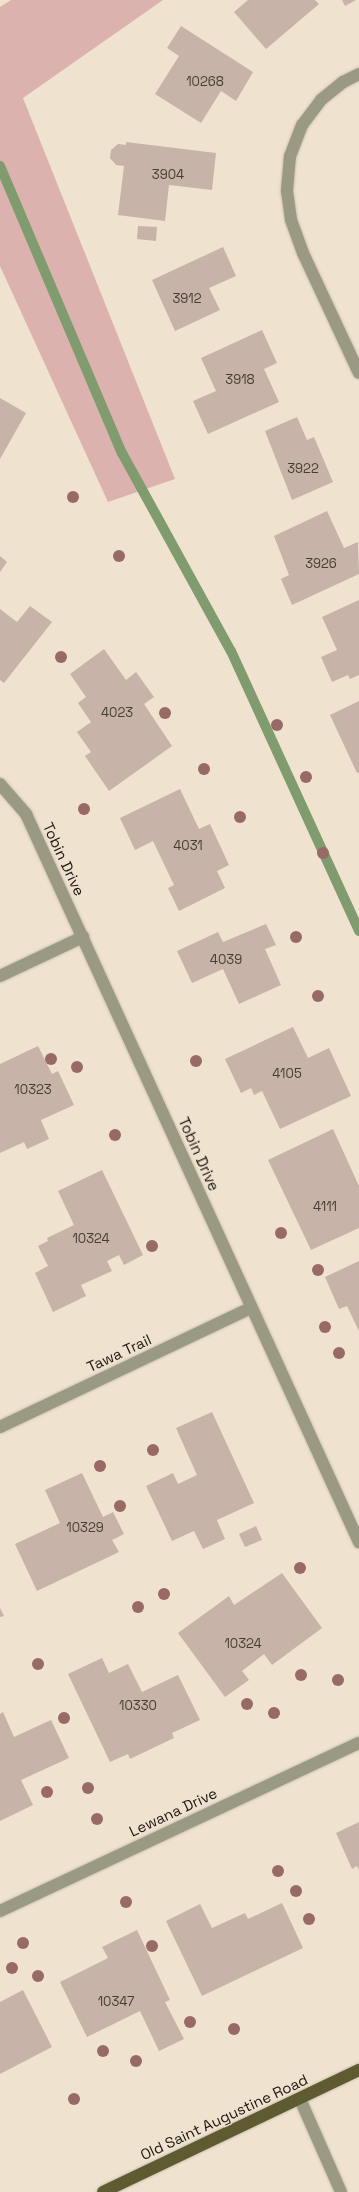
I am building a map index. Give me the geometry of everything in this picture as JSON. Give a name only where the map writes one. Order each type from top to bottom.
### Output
[{"type":"main road","name":"Old Saint Augustine Road","points":[[103,2192],[359,2070]]},
{"type":"street","points":[[359,74],[343,82],[320,100],[302,125],[290,156],[287,191],[291,220],[303,253],[359,373]]},
{"type":"street","name":"Tobin Drive","points":[[0,784],[26,814],[359,1542]]},
{"type":"street","points":[[0,976],[83,938]]},
{"type":"street","name":"Tawa Trail","points":[[0,1427],[251,1308]]},
{"type":"street","name":"Lewana Drive","points":[[0,1911],[359,1743]]},
{"type":"street","points":[[300,2099],[341,2192]]},
{"type":"shaded area","points":[[11,0],[163,0],[23,98],[175,479],[108,502],[0,266],[0,7]]},
{"type":"building","points":[[248,0],[315,0],[319,4],[266,49],[234,12]]},
{"type":"building","points":[[342,0],[356,0],[345,6]]},
{"type":"building","points":[[181,26],[253,72],[236,101],[221,91],[201,123],[155,94],[179,56],[167,48]]},
{"type":"building","points":[[126,142],[216,153],[212,190],[169,185],[165,221],[118,215],[124,166],[116,165],[110,158],[111,150],[118,144],[126,145]]},
{"type":"building","points":[[138,226],[157,227],[156,241],[137,239]]},
{"type":"building","points":[[223,247],[236,276],[209,288],[220,310],[175,331],[152,280]]},
{"type":"building","points":[[262,330],[277,363],[264,369],[279,402],[208,434],[193,401],[216,391],[201,358]]},
{"type":"building","points":[[0,398],[26,413],[0,459]]},
{"type":"building","points":[[297,417],[307,440],[314,437],[333,482],[292,500],[265,431]]},
{"type":"building","points":[[327,511],[344,548],[358,542],[359,574],[292,605],[281,579],[289,575],[274,536]]},
{"type":"building","points":[[0,556],[7,562],[0,572]]},
{"type":"building","points":[[359,600],[359,675],[350,679],[348,675],[332,682],[321,657],[337,650],[322,617]]},
{"type":"building","points":[[30,606],[52,622],[4,683],[0,680],[0,609],[17,622]]},
{"type":"building","points":[[104,649],[126,680],[136,672],[154,697],[144,704],[172,746],[109,791],[85,756],[91,752],[77,732],[91,722],[78,703],[86,697],[70,674]]},
{"type":"building","points":[[359,701],[359,772],[357,773],[330,715]]},
{"type":"building","points":[[180,789],[199,829],[210,824],[229,865],[217,871],[225,888],[179,911],[168,888],[174,885],[153,841],[135,850],[120,818]]},
{"type":"building","points":[[266,924],[276,945],[265,949],[281,985],[239,1004],[223,969],[192,983],[177,951],[218,932],[223,942]]},
{"type":"building","points":[[293,1027],[308,1058],[329,1048],[351,1096],[280,1129],[262,1091],[254,1095],[251,1088],[241,1093],[225,1059]]},
{"type":"building","points":[[38,1046],[52,1074],[58,1071],[74,1105],[41,1120],[49,1139],[27,1149],[24,1142],[0,1153],[0,1064]]},
{"type":"building","points":[[333,1129],[359,1186],[359,1228],[311,1250],[268,1160]]},
{"type":"building","points":[[102,1170],[143,1255],[124,1265],[119,1255],[107,1261],[112,1271],[81,1285],[86,1296],[53,1312],[35,1273],[48,1266],[38,1246],[48,1241],[47,1238],[74,1225],[58,1191]]},
{"type":"building","points":[[359,1261],[359,1331],[347,1306],[339,1309],[325,1277]]},
{"type":"building","points":[[212,1412],[254,1503],[217,1520],[225,1539],[203,1549],[194,1531],[172,1541],[146,1486],[173,1473],[178,1484],[197,1475],[176,1428]]},
{"type":"building","points":[[82,1473],[103,1517],[113,1512],[124,1534],[112,1540],[119,1552],[37,1591],[15,1544],[60,1523],[45,1490]]},
{"type":"building","points":[[256,1526],[262,1540],[245,1547],[239,1534]]},
{"type":"building","points":[[282,1573],[322,1628],[272,1665],[264,1654],[242,1671],[249,1680],[225,1697],[178,1633],[229,1596],[234,1605]]},
{"type":"building","points":[[0,1608],[4,1616],[0,1617]]},
{"type":"building","points":[[102,1658],[109,1673],[128,1664],[142,1692],[178,1675],[200,1720],[172,1733],[174,1738],[130,1759],[128,1754],[110,1762],[68,1674]]},
{"type":"building","points":[[3,1712],[14,1737],[51,1720],[69,1758],[21,1780],[33,1805],[0,1821],[0,1714]]},
{"type":"building","points":[[359,1822],[359,1870],[357,1866],[352,1869],[336,1833]]},
{"type":"building","points":[[282,1903],[303,1948],[202,1996],[166,1921],[200,1904],[212,1928],[245,1913],[248,1919]]},
{"type":"building","points":[[137,1930],[170,2000],[165,2002],[184,2039],[159,2051],[140,2011],[87,2037],[60,1982],[108,1958],[102,1947]]},
{"type":"building","points":[[23,1990],[52,2047],[0,2074],[0,2002]]},
{"type":"waterway","points":[[0,166],[122,453],[231,651],[359,931]]}]
